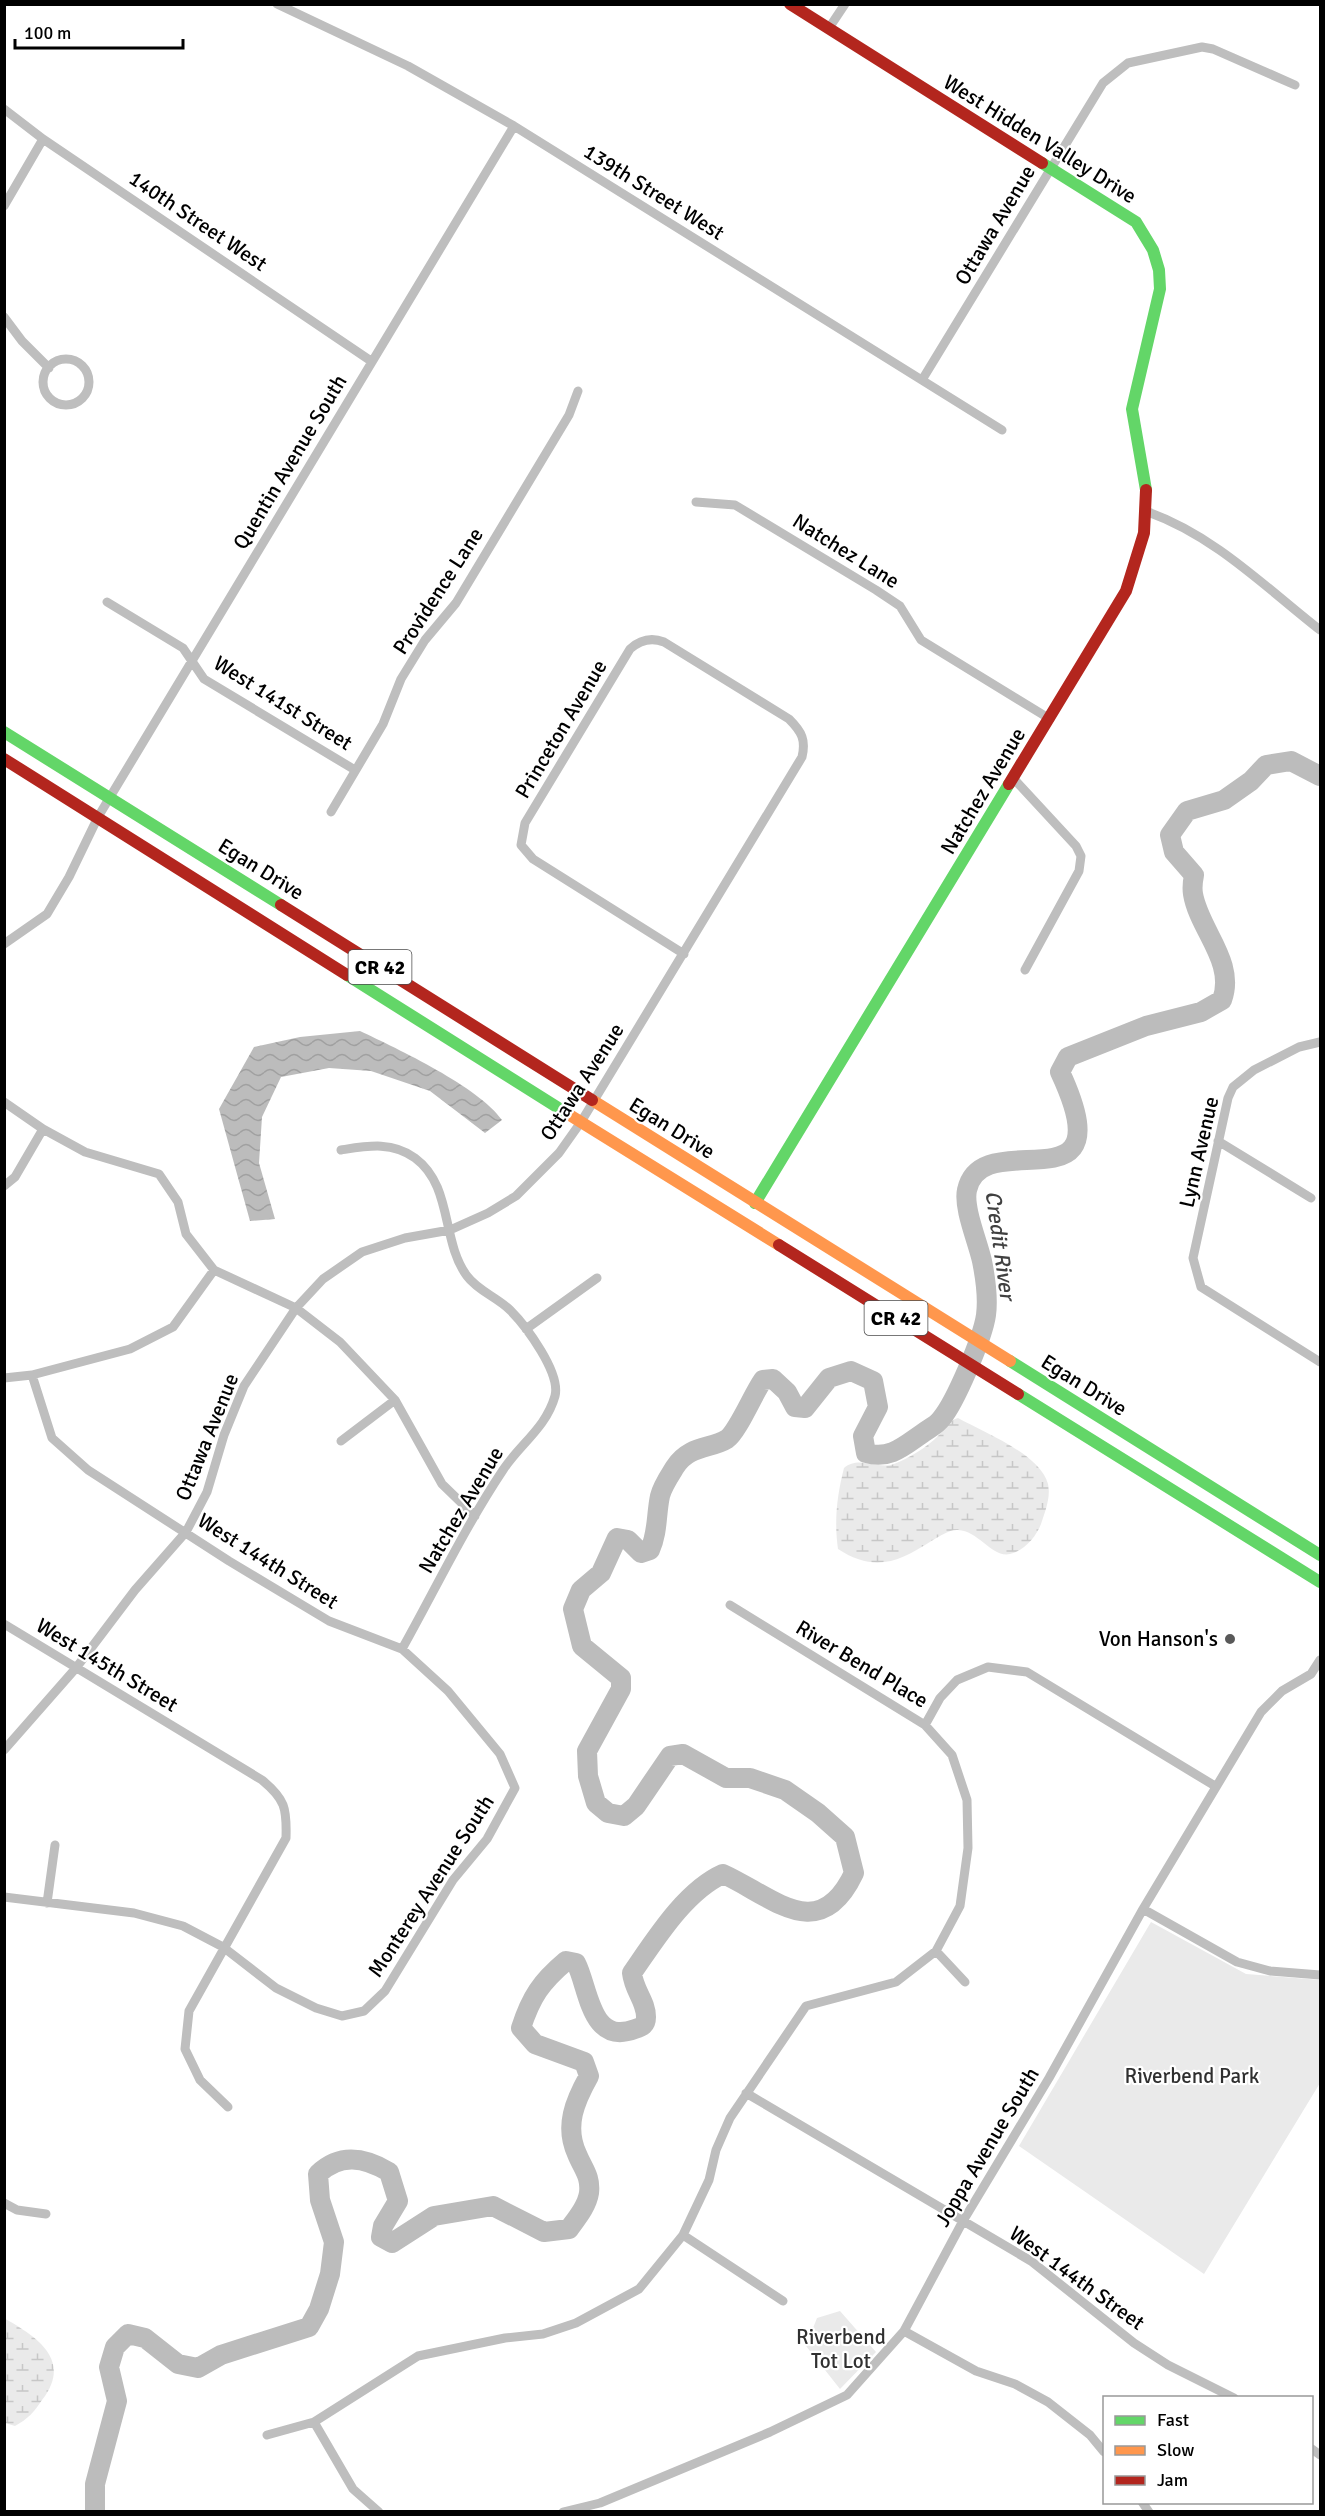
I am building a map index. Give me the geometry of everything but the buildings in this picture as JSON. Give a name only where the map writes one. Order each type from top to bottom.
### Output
[{"type":"main road","name":"West Hidden Valley Drive","points":[[790,4],[1136,222],[1153,251],[1160,290],[1151,333],[1138,372]]},
{"type":"main road","name":"Natchez Avenue","points":[[755,1203],[1126,591],[1142,548],[1148,512],[1143,473],[1134,435],[1132,410],[1138,372]]},
{"type":"main road","name":"Egan Drive","points":[[4,732],[1320,1555]]},
{"type":"main road","name":"Egan Drive","points":[[4,759],[581,1122],[1320,1582]]},
{"type":"street","name":"139th Street West","points":[[277,4],[408,66],[514,126],[1002,430]]},
{"type":"street","points":[[829,28],[845,4]]},
{"type":"street","name":"Ottawa Avenue","points":[[922,380],[1103,83],[1128,63],[1202,48],[1213,49],[1295,85]]},
{"type":"street","name":"140th Street West","points":[[4,110],[43,139],[371,361]]},
{"type":"street","name":"Quentin Avenue South","points":[[4,944],[47,914],[69,877],[98,817],[191,660],[514,126]]},
{"type":"street","points":[[4,206],[43,139]]},
{"type":"street","points":[[4,317],[22,341],[49,368]]},
{"type":"street","points":[[61,359],[75,360],[81,364],[89,384],[83,397],[70,404],[62,404],[48,396],[43,381],[49,368],[61,359]]},
{"type":"street","name":"Providence Lane","points":[[331,812],[383,724],[402,679],[425,640],[456,603],[569,415],[578,391]]},
{"type":"street","name":"Natchez Lane","points":[[696,502],[735,505],[884,596],[900,606],[921,640],[1050,719]]},
{"type":"street","points":[[1148,512],[1176,522],[1249,570],[1320,630]]},
{"type":"street","name":"West 141st Street","points":[[107,602],[183,648],[204,679],[355,770]]},
{"type":"street","name":"Ottawa Avenue","points":[[4,1750],[76,1668],[135,1590],[186,1532],[207,1492],[224,1435],[244,1386],[296,1308],[323,1279],[362,1252],[405,1238],[450,1230],[488,1213],[516,1196],[559,1153],[581,1122],[802,758],[803,734],[789,719],[664,642],[655,639],[645,640]]},
{"type":"street","name":"Princeton Avenue","points":[[645,640],[630,649],[525,823],[521,845],[533,860],[684,954]]},
{"type":"street","points":[[1014,779],[1076,846],[1081,856],[1079,871],[1025,970]]},
{"type":"street","name":"Lynn Avenue","points":[[1320,1042],[1299,1047],[1242,1078],[1228,1098],[1193,1258],[1201,1287],[1320,1362]]},
{"type":"street","points":[[4,1102],[43,1129],[85,1152],[159,1174],[178,1202],[186,1234],[214,1270],[296,1308],[340,1342],[395,1400],[442,1484],[476,1516]]},
{"type":"street","points":[[4,1186],[15,1178],[43,1129]]},
{"type":"street","points":[[1218,1141],[1311,1198]]},
{"type":"street","points":[[341,1150],[387,1145],[413,1156],[424,1166],[433,1179],[450,1230],[452,1250],[468,1278],[510,1309],[526,1329],[597,1278]]},
{"type":"street","points":[[4,1378],[32,1375],[130,1349],[173,1327],[214,1270]]},
{"type":"street","name":"Natchez Avenue","points":[[402,1649],[504,1468],[545,1422],[556,1394],[550,1366],[526,1329]]},
{"type":"street","name":"West 144th Street","points":[[32,1375],[52,1438],[88,1470],[329,1621],[402,1649],[448,1691],[500,1754],[515,1788]]},
{"type":"street","points":[[341,1441],[395,1400]]},
{"type":"street","name":"River Bend Place","points":[[730,1605],[925,1725],[940,1698],[957,1680],[988,1667],[1027,1672],[1215,1786]]},
{"type":"street","name":"West 145th Street","points":[[4,1624],[262,1780],[278,1794],[287,1813],[286,1838],[223,1947]]},
{"type":"street","name":"Joppa Avenue South","points":[[563,2511],[602,2507],[847,2395],[904,2331],[963,2220],[1049,2078],[1143,1909],[1260,1712],[1282,1691],[1311,1674],[1320,1660]]},
{"type":"street","points":[[267,2436],[314,2422],[418,2356],[506,2338],[543,2334],[576,2323],[639,2289],[683,2235],[709,2180],[716,2150],[746,2093],[806,2006],[896,1982],[936,1951],[960,1906],[968,1848],[967,1800],[952,1755],[925,1725]]},
{"type":"street","name":"Monterey Avenue South","points":[[223,1947],[276,1988],[316,2008],[342,2016],[364,2011],[385,1991],[453,1880],[487,1839],[515,1788]]},
{"type":"street","points":[[47,1903],[55,1845]]},
{"type":"street","points":[[4,1897],[134,1912],[183,1926],[223,1947],[189,2011],[185,2049],[200,2080],[228,2108]]},
{"type":"street","points":[[1143,1909],[1237,1962],[1270,1971],[1320,1975]]},
{"type":"street","points":[[936,1951],[965,1982]]},
{"type":"street","name":"West 144th Street","points":[[746,2093],[1031,2261],[1134,2343],[1168,2365],[1232,2396]]},
{"type":"street","points":[[4,2203],[17,2211],[46,2214]]},
{"type":"street","points":[[683,2235],[783,2301]]},
{"type":"street","points":[[904,2331],[957,2361],[1015,2384],[1048,2402],[1090,2435],[1103,2451]]},
{"type":"street","points":[[314,2422],[353,2489],[380,2511]]},
{"type":"green space","points":[[958,1418],[1023,1454],[1043,1473],[1049,1489],[1047,1504],[1039,1529],[1029,1543],[1020,1550],[1003,1554],[966,1531],[955,1530],[909,1554],[887,1562],[864,1561],[838,1549],[837,1508],[844,1468],[856,1463],[888,1465],[899,1462],[928,1444],[949,1423]]},
{"type":"green space","name":"Riverbend Park","points":[[1151,1922],[1246,1974],[1320,1980],[1320,2083],[1204,2274],[1019,2146]]},
{"type":"green space","name":"Riverbend Tot Lot","points":[[840,2311],[876,2352],[840,2389],[806,2346],[817,2318]]},
{"type":"green space","points":[[4,2318],[39,2342],[52,2361],[54,2373],[51,2386],[39,2404],[27,2418],[15,2426],[5,2423]]},
{"type":"water","points":[[360,1031],[416,1058],[457,1082],[491,1107],[502,1120],[485,1133],[430,1091],[371,1071],[329,1068],[281,1077],[262,1117],[259,1163],[275,1219],[250,1221],[219,1109],[254,1047],[300,1037]]},
{"type":"waterway","name":"Credit River","points":[[95,2512],[95,2484],[117,2401],[109,2367],[115,2347],[128,2334],[145,2338],[178,2364],[198,2368],[221,2355],[309,2327],[319,2309],[330,2274],[334,2242],[320,2200],[318,2174],[326,2167],[344,2160],[352,2160],[370,2163],[389,2172],[398,2201],[383,2226],[381,2237],[392,2243],[434,2216],[493,2206],[544,2232],[569,2229],[584,2207],[589,2193],[588,2177],[573,2144],[571,2134],[576,2104],[589,2076],[584,2062],[535,2044],[521,2028],[538,1991],[566,1961],[576,1963],[600,2022],[609,2029],[620,2032],[635,2029],[643,2025],[646,2017],[632,1973],[672,1918],[696,1892],[709,1882],[723,1874],[777,1903],[810,1912],[826,1907],[840,1895],[854,1873],[845,1837],[818,1813],[785,1790],[750,1778],[726,1778],[683,1754],[670,1756],[636,1806],[624,1816],[608,1813],[596,1803],[588,1776],[587,1751],[621,1689],[621,1678],[582,1646],[573,1609],[581,1590],[601,1573],[617,1538],[628,1540],[641,1553],[650,1550],[661,1492],[675,1467],[693,1451],[727,1439],[736,1428],[763,1380],[773,1379],[787,1392],[795,1407],[805,1408],[829,1378],[851,1371],[873,1381],[878,1407],[863,1436],[866,1453],[875,1455],[890,1453],[909,1443],[939,1421],[954,1399],[968,1369],[986,1315],[983,1267],[966,1197],[967,1190],[978,1171],[997,1163],[1044,1159],[1064,1154],[1076,1141],[1076,1116],[1060,1072],[1068,1057],[1146,1026],[1201,1012],[1222,1000],[1225,986],[1221,959],[1197,907],[1193,892],[1194,875],[1174,852],[1170,835],[1187,811],[1224,800],[1251,781],[1266,765],[1291,761],[1320,776]]},
{"type":"traffic: fast","points":[[1042,163],[1136,222],[1153,250],[1159,270],[1160,289],[1132,409],[1146,490]]},
{"type":"traffic: fast","points":[[4,732],[281,905]]},
{"type":"traffic: fast","points":[[755,1203],[1009,784]]},
{"type":"traffic: fast","points":[[347,975],[568,1114]]},
{"type":"traffic: fast","points":[[1010,1361],[1320,1555]]},
{"type":"traffic: fast","points":[[1018,1394],[1320,1582]]},
{"type":"traffic: slow","points":[[592,1100],[1010,1361]]},
{"type":"traffic: slow","points":[[568,1114],[779,1245]]},
{"type":"traffic: jam","points":[[790,4],[1042,163]]},
{"type":"traffic: jam","points":[[1009,784],[1126,591],[1144,533],[1146,490]]},
{"type":"traffic: jam","points":[[4,759],[347,975]]},
{"type":"traffic: jam","points":[[281,905],[592,1100]]},
{"type":"traffic: jam","points":[[779,1245],[1018,1394]]},
{"type":"place","name":"Von Hanson's","points":[[1230,1639]]}]
